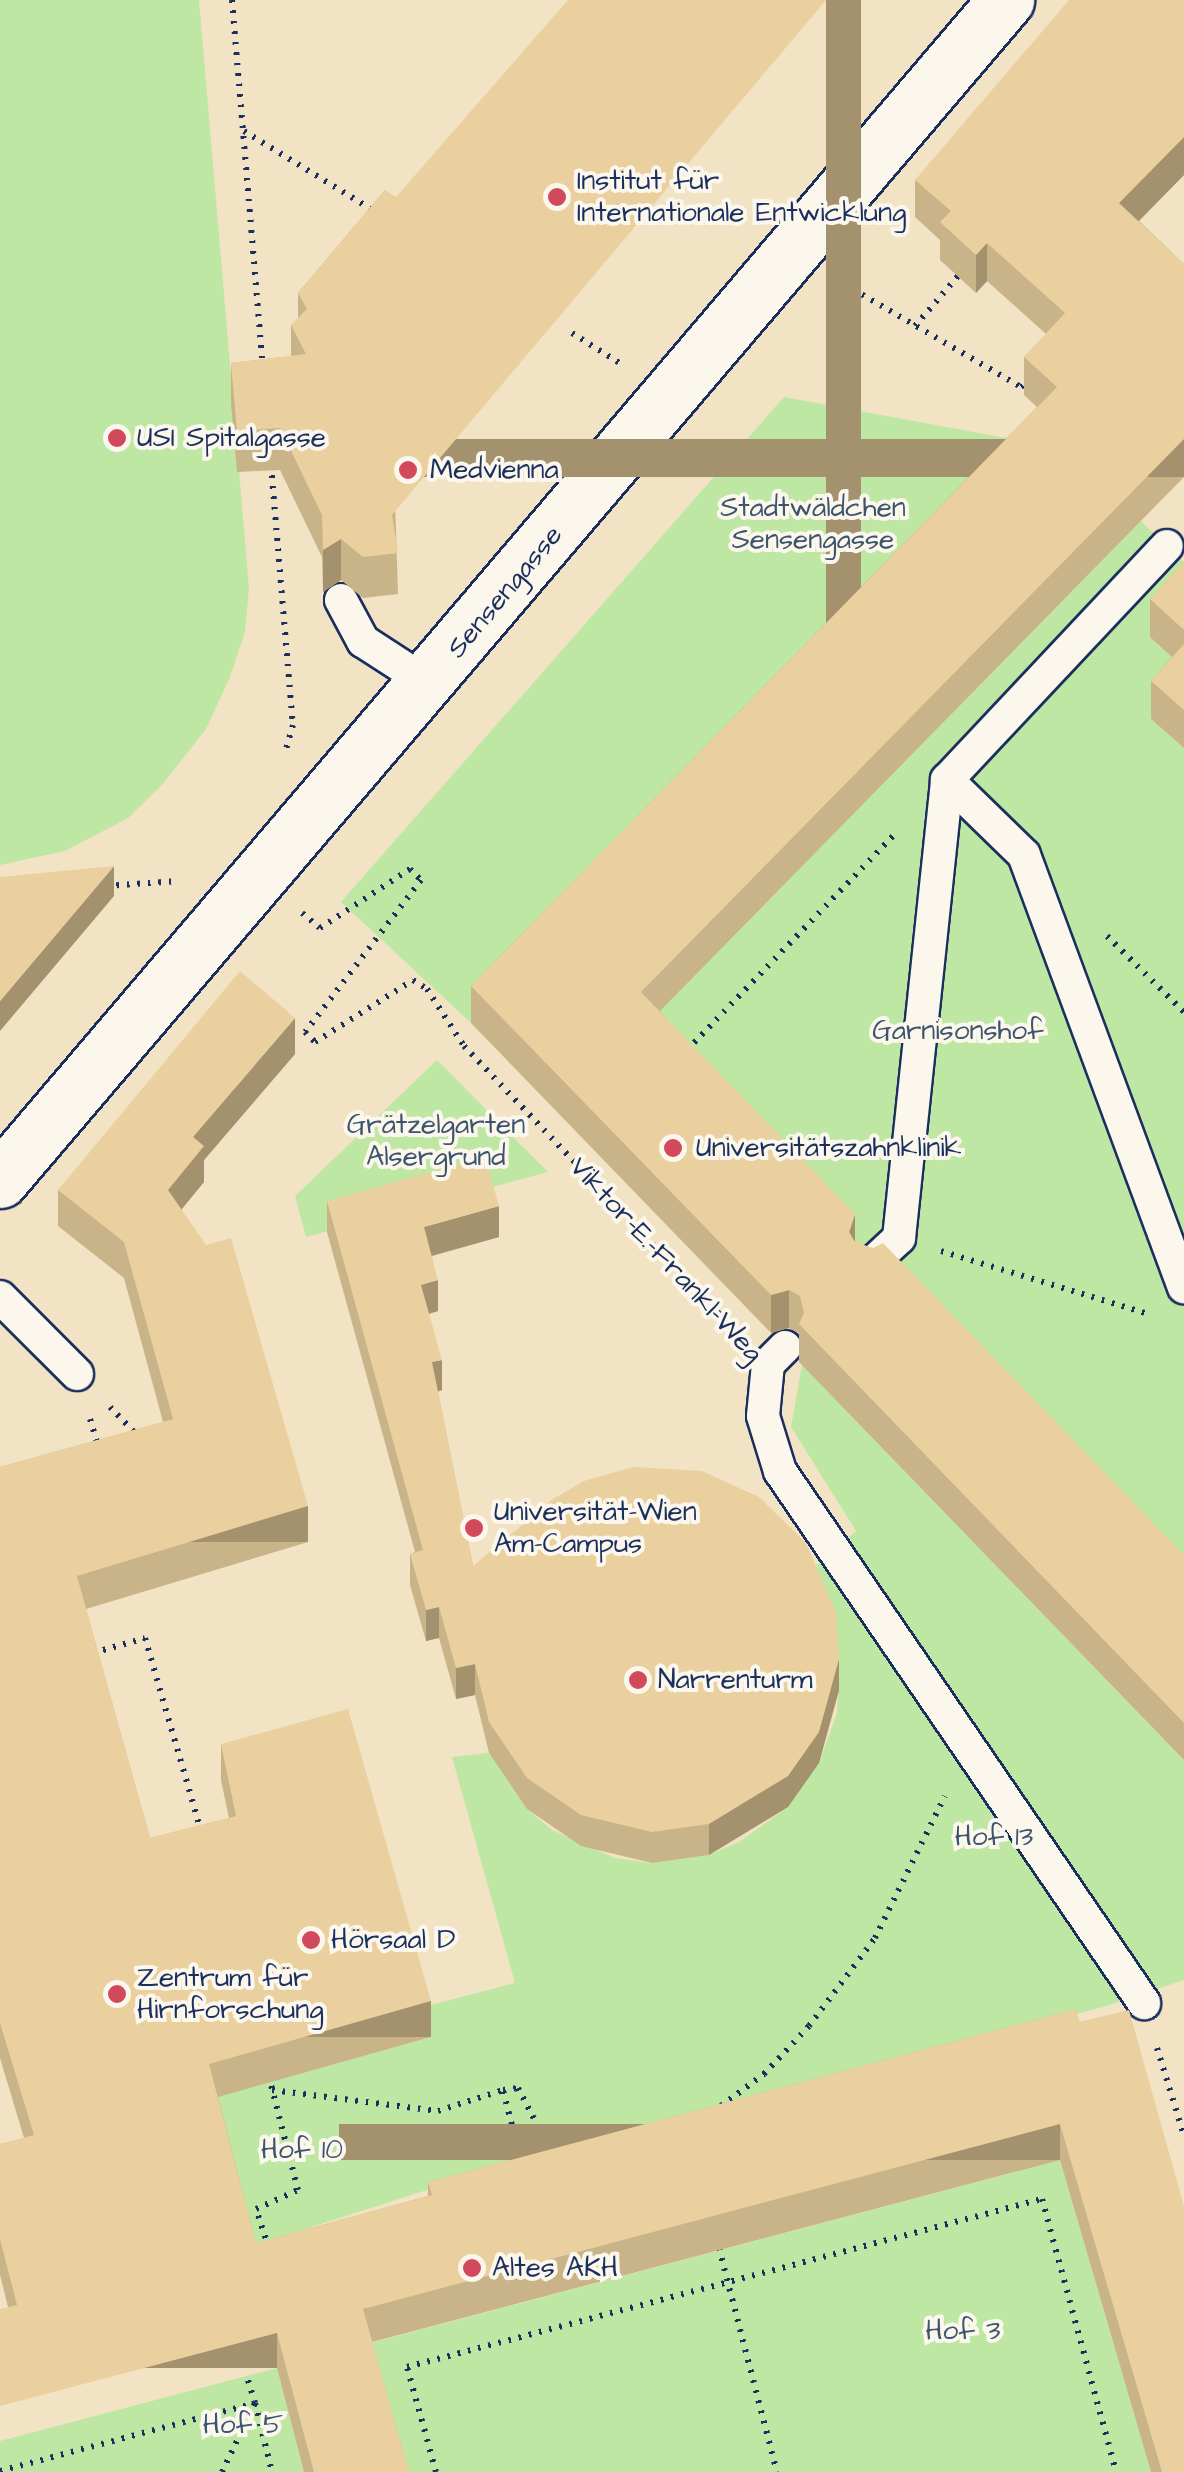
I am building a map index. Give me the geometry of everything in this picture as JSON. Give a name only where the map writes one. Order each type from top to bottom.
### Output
[{"type":"street","name":"Sensengasse","points":[[0,1180],[255,876],[428,683],[1006,0]]},
{"type":"lane","points":[[869,1266],[899,1238],[947,780],[1167,546]]},
{"type":"lane","points":[[342,600],[363,641],[428,683]]},
{"type":"lane","points":[[947,780],[1024,855],[1184,1287]]},
{"type":"lane","points":[[0,1297],[78,1374]]},
{"type":"lane","name":"Viktor-E.-Frankl-Weg","points":[[776,1356],[763,1416],[780,1472],[1144,2003]]},
{"type":"path","points":[[232,0],[264,388]]},
{"type":"path","points":[[243,131],[386,219]]},
{"type":"path","points":[[914,326],[958,276]]},
{"type":"path","points":[[844,284],[1024,389],[1035,374]]},
{"type":"path","points":[[561,326],[621,364]]},
{"type":"path","points":[[270,448],[293,725],[284,759]]},
{"type":"path","points":[[681,1056],[947,780]]},
{"type":"path","name":"Viktor-E.-Frankl-Weg","points":[[294,906],[320,928],[410,869],[421,880],[305,1032],[315,1042],[413,980],[428,989],[464,1046],[776,1356]]},
{"type":"path","points":[[94,887],[188,880]]},
{"type":"path","points":[[899,1238],[1165,1319]]},
{"type":"path","points":[[78,1374],[143,1442]]},
{"type":"path","points":[[78,1374],[103,1462]]},
{"type":"path","points":[[73,1659],[146,1638],[204,1840]]},
{"type":"path","points":[[705,2118],[764,2074],[809,2026],[905,1888],[947,1790],[982,1762]]},
{"type":"path","points":[[1144,2003],[1184,2136]]},
{"type":"path","points":[[265,2060],[298,2190],[256,2209],[271,2254]]},
{"type":"path","points":[[272,2090],[438,2111],[518,2088],[556,2162],[565,2162]]},
{"type":"path","points":[[504,2090],[526,2182]]},
{"type":"path","points":[[436,2472],[407,2367],[1042,2199],[1116,2472]]},
{"type":"path","points":[[719,2248],[777,2472]]},
{"type":"path","points":[[252,2258],[286,2249]]},
{"type":"path","points":[[248,2376],[272,2472]]},
{"type":"path","points":[[0,2471],[255,2403]]},
{"type":"path","points":[[222,2472],[255,2403]]},
{"type":"shaded area","points":[[0,0],[1184,0],[1184,2472],[0,2472]]},
{"type":"green space","name":"USI Spitalgasse","points":[[0,0],[199,0],[249,588],[245,632],[230,677],[206,729],[162,785],[128,818],[65,851],[0,865]]},
{"type":"green space","name":"Stadtwäldchen Sensengasse","points":[[784,397],[1038,444],[471,1023],[341,902]]},
{"type":"green space","name":"Garnisonshof","points":[[1141,521],[1184,562],[1184,668],[1151,719],[1184,748],[1184,1593],[641,1029]]},
{"type":"green space","name":"Grätzelgarten Alsergrund","points":[[437,1060],[548,1172],[306,1237],[295,1196]]},
{"type":"green space","name":"Hof 13","points":[[802,1365],[1184,1760],[1184,1980],[1103,2007],[561,2147],[249,2247],[191,2027],[295,2075],[431,2037],[423,2007],[515,1983],[452,1757],[489,1753],[527,1809],[552,1830],[615,1858],[652,1863],[709,1855],[739,1842],[788,1807],[819,1763],[837,1713],[839,1670],[836,1644],[806,1574],[856,1531],[791,1427]]},
{"type":"green space","name":"Hof 3","points":[[1060,2160],[1151,2472],[399,2472],[363,2345]]},
{"type":"green space","name":"Hof 5","points":[[277,2368],[304,2472],[0,2472],[0,2441]]},
{"type":"building","points":[[568,0],[826,0],[392,515],[398,553],[363,557],[341,539],[323,550],[322,515],[280,428],[237,431],[231,363],[306,354],[291,325],[307,309],[298,293],[385,190],[396,197]]},
{"type":"building","name":"Universitätszahnklinik","points":[[1069,0],[1184,0],[1184,137],[1119,203],[1184,264],[1184,439],[641,992],[855,1214],[849,1232],[855,1242],[873,1248],[883,1243],[1184,1555],[1184,1723],[799,1324],[804,1313],[800,1296],[789,1290],[771,1295],[471,986],[1057,387],[1024,357],[1065,313],[987,243],[976,255],[940,222],[951,211],[915,180]]},
{"type":"building","points":[[1184,562],[1184,630],[1150,599]]},
{"type":"building","points":[[1184,644],[1184,710],[1151,681]]},
{"type":"building","points":[[114,866],[0,1001],[0,877]]},
{"type":"building","points":[[240,971],[295,1018],[193,1137],[204,1146],[168,1190],[206,1245],[231,1238],[308,1506],[77,1576],[150,1838],[236,1816],[221,1744],[348,1709],[431,2001],[209,2064],[256,2243],[432,2195],[428,2182],[1076,2009],[1079,2022],[1129,2010],[1184,2206],[1184,2472],[1162,2472],[1060,2124],[363,2309],[409,2472],[314,2472],[277,2333],[0,2406],[0,2309],[17,2305],[0,2239],[0,2144],[34,2135],[0,2023],[0,1467],[173,1419],[124,1242],[58,1190]]},
{"type":"building","points":[[485,1157],[499,1206],[424,1227],[438,1280],[421,1285],[442,1360],[432,1362],[473,1566],[553,1499],[584,1481],[633,1467],[702,1471],[759,1497],[806,1543],[836,1613],[839,1659],[819,1732],[788,1776],[709,1824],[652,1832],[581,1815],[527,1778],[489,1722],[475,1664],[456,1668],[439,1607],[426,1610],[410,1554],[423,1550],[327,1201]]},
{"type":"place","name":"Institut für Internationale Entwicklung","points":[[557,197]]},
{"type":"place","name":"USI Spitalgasse","points":[[117,438]]},
{"type":"place","name":"Medvienna","points":[[408,470]]},
{"type":"place","name":"Universitätszahnklinik","points":[[673,1148]]},
{"type":"place","name":"Universität-Wien Am-Campus","points":[[474,1528]]},
{"type":"place","name":"Narrenturm","points":[[638,1680]]},
{"type":"place","name":"Hörsaal D","points":[[311,1940]]},
{"type":"place","name":"Zentrum für Hirnforschung","points":[[117,1994]]},
{"type":"place","name":"Altes AKH","points":[[472,2268]]},
{"type":"park label","name":"Hof 10","points":[[302,2150]]}]
